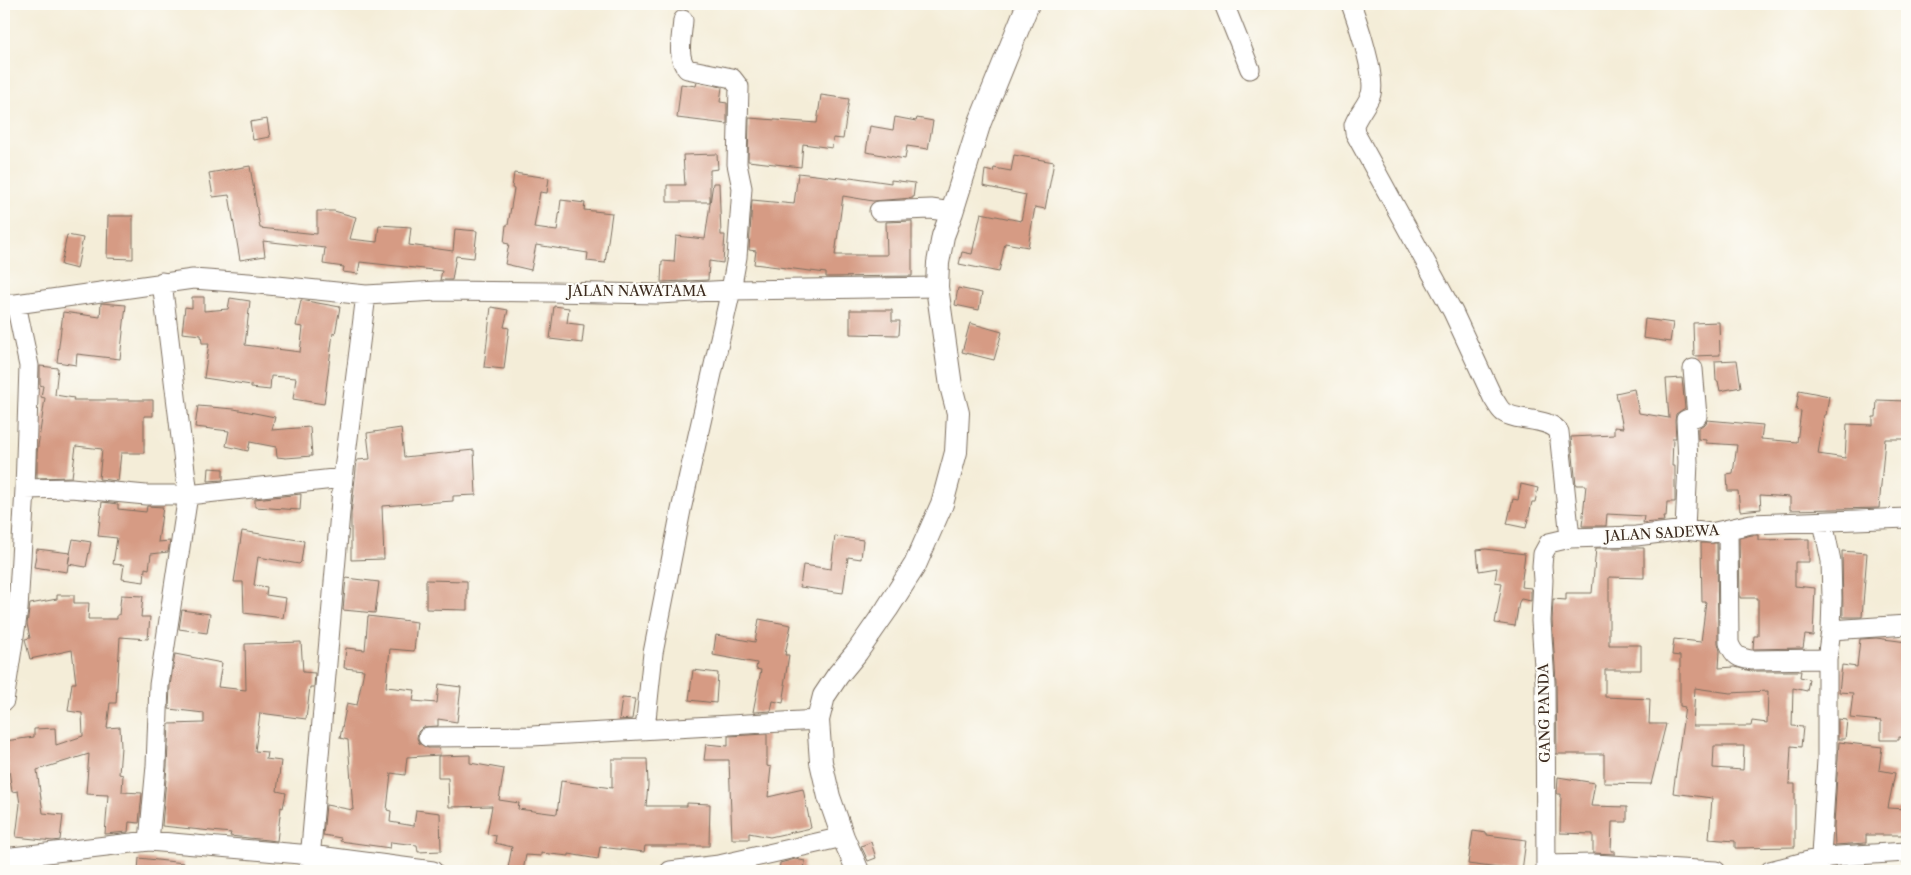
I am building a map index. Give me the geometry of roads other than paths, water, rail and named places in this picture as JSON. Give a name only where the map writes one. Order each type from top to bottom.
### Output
[{"type":"street","points":[[858,871],[843,838],[830,798],[821,762],[818,720],[824,696],[888,609],[915,565],[942,504],[956,452],[958,413],[937,287],[938,263],[943,236],[980,122],[1028,4]]},
{"type":"street","points":[[1224,4],[1250,70]]},
{"type":"street","points":[[1351,4],[1362,37],[1372,83],[1370,97],[1354,125],[1355,134],[1453,312],[1493,398],[1502,411],[1514,416],[1552,425],[1559,432],[1570,538]]},
{"type":"street","points":[[645,729],[653,653],[683,501],[737,257],[742,188],[737,164],[739,87],[732,78],[687,69],[682,64],[680,58],[683,20]]},
{"type":"street","points":[[879,211],[931,208],[952,212]]},
{"type":"street","name":"JALAN NAWATAMA","points":[[10,304],[193,279],[248,282],[366,296],[437,291],[658,294],[731,290],[937,287]]},
{"type":"street","points":[[150,841],[156,766],[159,685],[188,496],[162,282]]},
{"type":"street","points":[[310,863],[343,478],[366,296]]},
{"type":"street","points":[[4,701],[18,610],[25,489],[29,366],[10,304]]},
{"type":"street","points":[[1686,530],[1688,462],[1686,420],[1697,416],[1693,369]]},
{"type":"street","points":[[25,489],[71,488],[119,493],[188,496],[343,478]]},
{"type":"street","name":"JALAN SADEWA","points":[[1543,554],[1549,542],[1570,538],[1636,536],[1686,530],[1711,533],[1751,524],[1907,518]]},
{"type":"street","points":[[1820,865],[1827,760],[1827,659],[1831,630],[1831,560],[1823,522]]},
{"type":"street","points":[[1728,529],[1730,643],[1732,652],[1739,658],[1752,660],[1827,659]]},
{"type":"street","name":"GANG PANDA","points":[[1543,554],[1541,621],[1545,682],[1546,868]]},
{"type":"street","points":[[1831,630],[1907,625]]},
{"type":"street","points":[[428,737],[532,736],[645,729],[707,728],[818,720]]},
{"type":"street","points":[[670,871],[719,865],[843,838]]},
{"type":"street","points":[[4,858],[150,841],[310,863],[433,871]]},
{"type":"street","points":[[1770,871],[1907,852]]},
{"type":"street","points":[[1546,868],[1593,864],[1716,871]]}]
